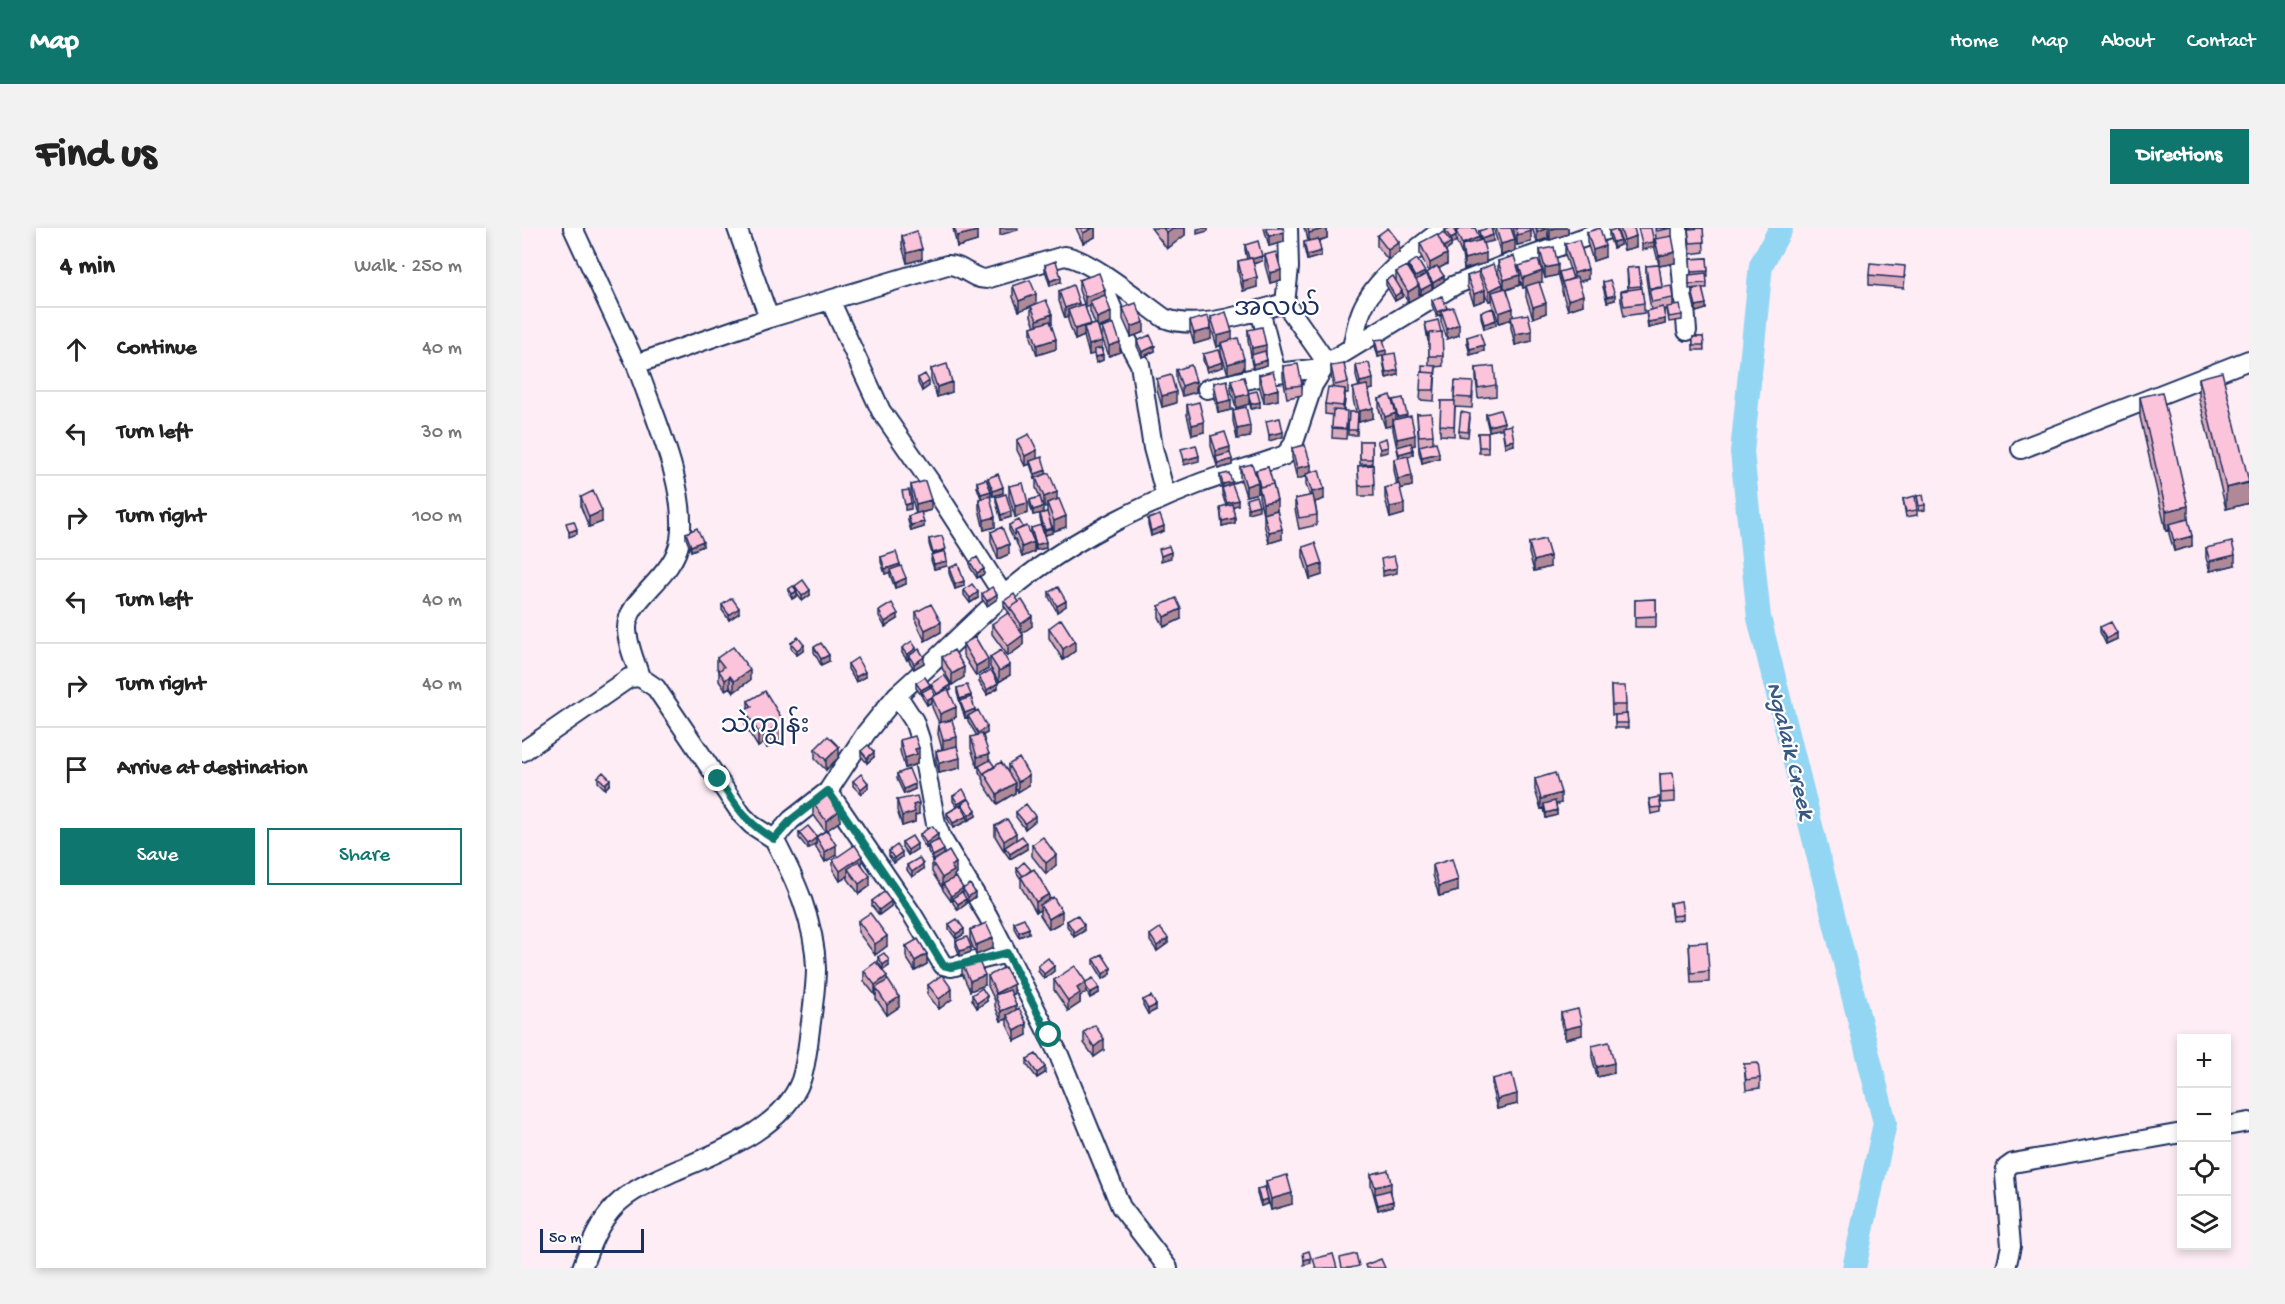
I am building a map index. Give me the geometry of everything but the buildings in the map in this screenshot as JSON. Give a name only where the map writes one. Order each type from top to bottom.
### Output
[{"type":"street","points":[[573,228],[636,364],[679,493],[680,541],[673,562],[640,600],[629,617],[627,627],[629,638],[640,677]]},
{"type":"street","points":[[737,228],[768,318]]},
{"type":"street","points":[[1288,228],[1285,303],[1325,365]]},
{"type":"street","points":[[1352,347],[1360,314],[1367,300],[1395,268],[1444,228]]},
{"type":"street","points":[[1207,389],[1276,373],[1325,365],[1455,285],[1611,228]]},
{"type":"street","points":[[1678,228],[1687,331]]},
{"type":"street","points":[[636,364],[768,318],[833,307],[851,294],[947,265],[959,267],[979,279],[986,279],[1064,256],[1072,257],[1164,318],[1176,323],[1201,324],[1285,303]]},
{"type":"street","points":[[1096,271],[1120,327],[1140,364],[1153,448],[1166,497]]},
{"type":"street","points":[[833,307],[881,411],[1004,596]]},
{"type":"street","points":[[1260,310],[1276,373]]},
{"type":"street","points":[[2021,449],[2249,360]]},
{"type":"street","points":[[774,839],[791,820],[828,791],[866,733],[897,695],[1004,596],[1038,568],[1123,518],[1166,497],[1199,483],[1285,455],[1293,445],[1313,385],[1325,365]]},
{"type":"street","points":[[522,752],[629,678],[640,677],[656,688],[742,815],[752,825],[774,839],[801,897],[813,934],[816,969],[806,1059],[801,1081],[790,1100],[758,1130],[730,1147],[635,1190],[616,1205],[593,1238],[582,1268]]},
{"type":"street","points":[[897,695],[914,720],[920,739],[936,824],[942,839],[971,885],[1059,1055],[1121,1207],[1168,1268]]},
{"type":"street","points":[[828,791],[912,914],[943,965],[951,967],[1007,953]]},
{"type":"street","points":[[2231,1125],[2249,1122]]},
{"type":"street","points":[[2006,1268],[2011,1246],[2006,1168],[2013,1163],[2177,1135]]},
{"type":"waterway","name":"Ngalaik Creek","points":[[1781,228],[1761,265],[1742,452],[1759,618],[1885,1123],[1854,1268]]},
{"type":"district","name":"အလယ်","points":[[1277,306]]},
{"type":"district","name":"သဲကျွန်း","points":[[765,723]]},
{"type":"route","points":[[718,779],[742,815],[752,825],[774,839],[791,820],[828,791],[912,914],[943,965],[951,967],[1007,953],[1049,1035]]}]
